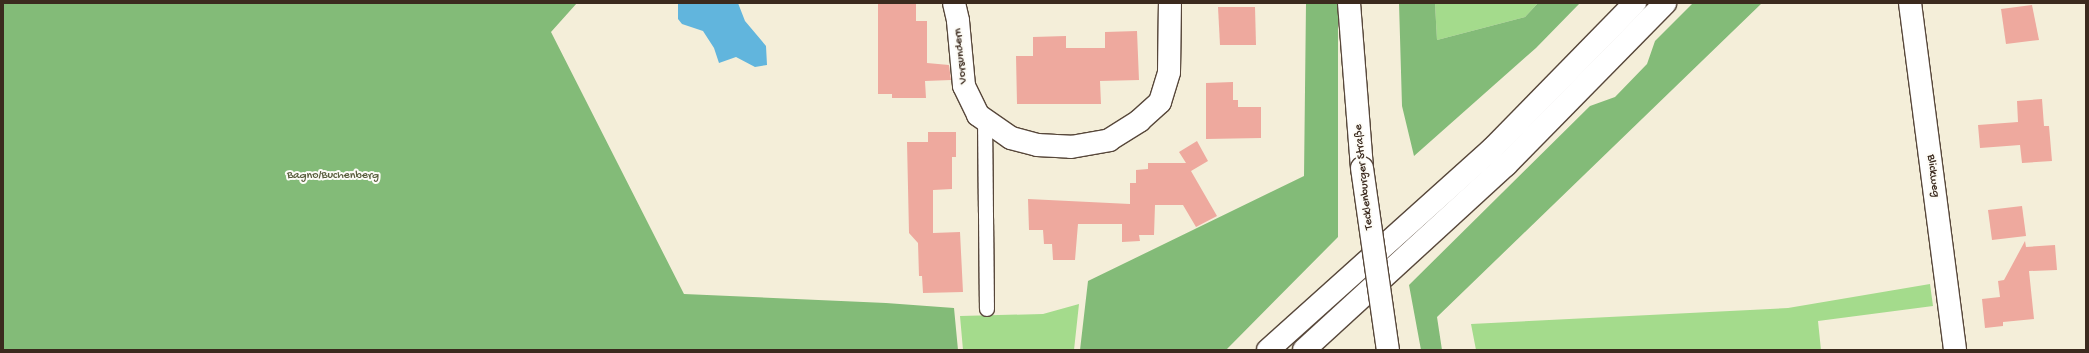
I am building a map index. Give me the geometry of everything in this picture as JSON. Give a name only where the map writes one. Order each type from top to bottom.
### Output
[{"type":"main road","name":"Vorsundern","points":[[954,3],[958,21],[964,86],[978,114],[1012,138],[1037,145],[1071,147],[1109,140],[1139,121],[1160,102],[1169,72],[1170,3]]},
{"type":"main road","name":"Tecklenburger Straße","points":[[1350,3],[1362,168],[1388,350]]},
{"type":"main road","points":[[1268,350],[1493,148],[1636,3]]},
{"type":"main road","points":[[1304,350],[1506,165],[1665,3]]},
{"type":"main road","name":"Blickweg","points":[[1910,3],[1955,350]]},
{"type":"lane","points":[[985,120],[987,309]]},
{"type":"green space","name":"Bagno/Buchenberg","points":[[3,3],[577,3],[551,32],[684,294],[886,303],[954,308],[958,350],[3,350]]},
{"type":"green space","points":[[1306,3],[1338,3],[1338,237],[1226,350],[1080,350],[1088,281],[1304,176]]},
{"type":"green space","points":[[1399,3],[1435,3],[1437,40],[1525,17],[1538,3],[1580,3],[1536,48],[1414,156],[1402,106]]},
{"type":"green space","points":[[1435,3],[1538,3],[1525,17],[1437,40]]},
{"type":"green space","points":[[1693,3],[1762,3],[1437,317],[1442,350],[1421,350],[1409,285],[1590,106],[1615,97],[1647,64],[1655,41]]},
{"type":"green space","points":[[1930,284],[1933,306],[1818,321],[1821,350],[1476,350],[1471,324],[1788,308]]},
{"type":"green space","points":[[1079,304],[1074,350],[963,350],[960,316],[1043,314]]},
{"type":"water","points":[[678,3],[738,3],[745,21],[766,46],[767,65],[755,67],[736,57],[719,63],[714,48],[703,31],[682,24],[678,19]]},
{"type":"building","points":[[878,3],[916,3],[916,21],[927,21],[927,63],[949,65],[951,80],[925,81],[926,98],[892,98],[892,94],[878,94]]},
{"type":"building","points":[[2032,5],[2039,40],[2006,44],[2001,9]]},
{"type":"building","points":[[1218,7],[1255,7],[1256,45],[1220,45]]},
{"type":"building","points":[[1137,31],[1139,80],[1100,81],[1101,104],[1017,104],[1016,56],[1033,56],[1033,37],[1066,36],[1066,48],[1105,48],[1105,32]]},
{"type":"building","points":[[1233,82],[1233,100],[1238,100],[1238,107],[1261,107],[1261,138],[1206,139],[1206,83]]},
{"type":"building","points":[[2042,99],[2044,126],[2049,126],[2052,161],[2022,163],[2020,145],[1980,148],[1978,125],[2018,122],[2017,101]]},
{"type":"building","points":[[928,132],[956,132],[956,157],[952,157],[952,189],[933,190],[933,233],[960,232],[963,292],[923,293],[922,276],[919,276],[918,243],[909,233],[907,142],[928,142]]},
{"type":"building","points":[[1197,141],[1208,161],[1191,171],[1217,216],[1196,227],[1183,205],[1155,205],[1154,235],[1139,235],[1140,241],[1122,242],[1122,224],[1078,224],[1075,260],[1053,260],[1052,244],[1044,244],[1043,230],[1029,230],[1028,199],[1130,204],[1130,183],[1136,183],[1136,170],[1148,169],[1148,163],[1186,163],[1179,152]]},
{"type":"building","points":[[2022,206],[2026,236],[1992,240],[1988,210]]},
{"type":"building","points":[[2025,241],[2026,247],[2055,245],[2057,270],[2029,271],[2034,319],[2003,322],[2003,326],[1985,328],[1982,299],[2000,297],[1998,281],[2004,280]]}]
